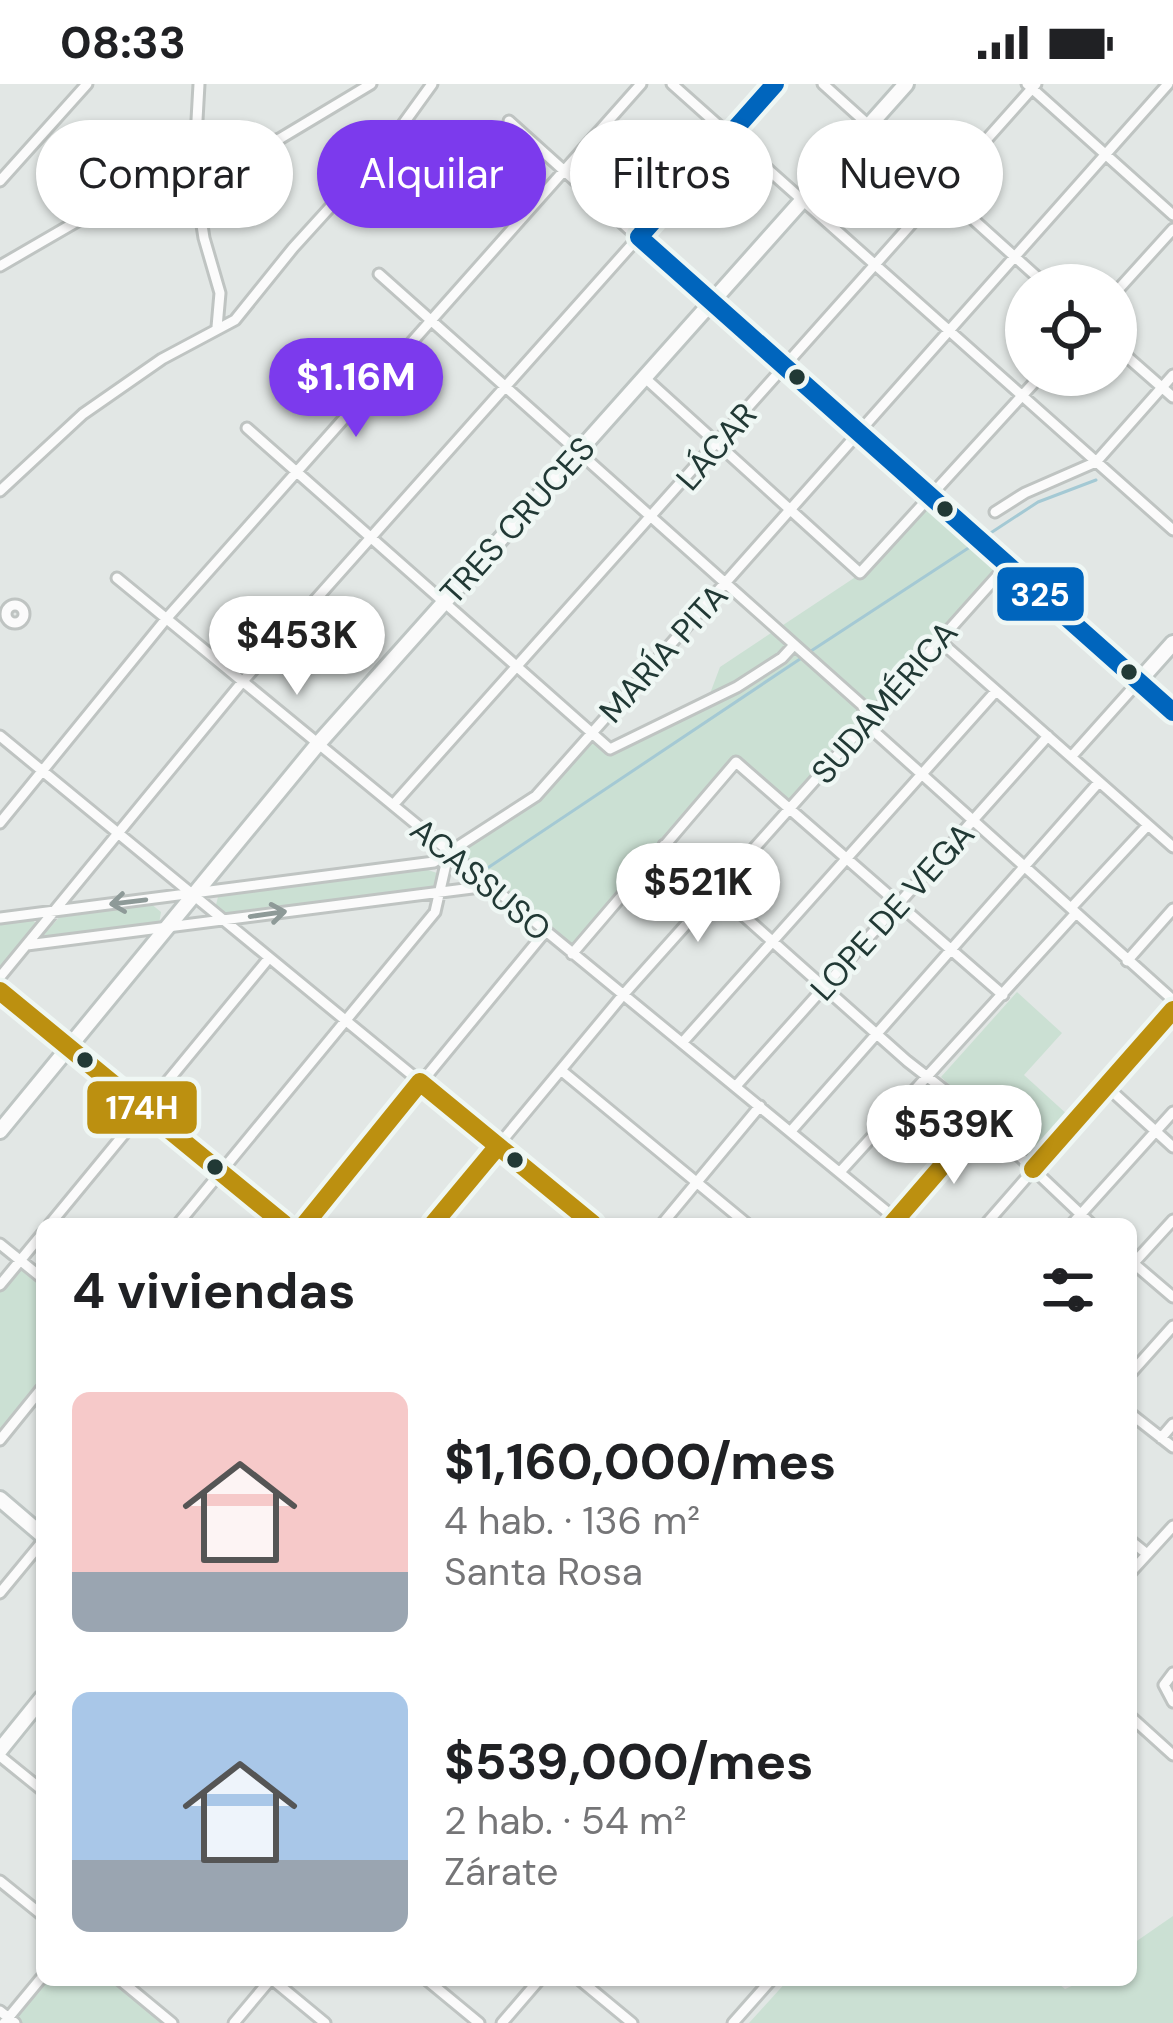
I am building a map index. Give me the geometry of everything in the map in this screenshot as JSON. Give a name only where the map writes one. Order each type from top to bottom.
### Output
[{"type":"street","points":[[1,181],[87,84]]},
{"type":"street","points":[[293,131],[371,84]]},
{"type":"street","points":[[0,491],[83,414],[162,359],[236,320],[293,248],[394,138],[432,84]]},
{"type":"street","points":[[0,823],[166,620],[641,84]]},
{"type":"street","points":[[672,84],[712,120]]},
{"type":"street","points":[[743,120],[775,84]]},
{"type":"street","points":[[823,84],[862,120]]},
{"type":"street","name":"TRES CRUCES","points":[[874,120],[906,84]]},
{"type":"street","name":"MARÍA PITA","points":[[0,917],[434,862],[536,796],[1168,84]]},
{"type":"street","points":[[196,120],[197,85]]},
{"type":"street","points":[[1032,86],[1173,215]]},
{"type":"street","name":"LÁCAR","points":[[1003,120],[1032,86]]},
{"type":"street","points":[[546,154],[1173,712]]},
{"type":"street","points":[[773,174],[797,196]]},
{"type":"street","name":"TRES CRUCES","points":[[0,1131],[317,745],[797,208]]},
{"type":"street","points":[[0,266],[66,228]]},
{"type":"street","points":[[202,228],[218,285],[217,327]]},
{"type":"street","points":[[0,977],[243,681],[647,228]]},
{"type":"street","points":[[834,228],[1005,380]]},
{"type":"street","name":"LÁCAR","points":[[393,805],[909,228]]},
{"type":"street","points":[[981,228],[1022,264]]},
{"type":"street","points":[[1137,269],[1173,229]]},
{"type":"street","points":[[379,274],[862,705],[877,734],[1173,1000]]},
{"type":"street","points":[[1137,365],[1173,397]]},
{"type":"street","points":[[995,512],[1025,493],[1096,462],[1173,375]]},
{"type":"street","points":[[645,378],[860,572],[1023,396],[1173,530]]},
{"type":"street","points":[[247,428],[610,749],[736,687],[797,647]]},
{"type":"street","name":"SUDAMÉRICA","points":[[438,1218],[623,995],[1008,564]]},
{"type":"street","name":"ACASSUSO","points":[[117,578],[892,1218]]},
{"type":"street","points":[[941,642],[1173,847]]},
{"type":"street","points":[[1071,757],[1173,643]]},
{"type":"street","points":[[682,1043],[996,691]]},
{"type":"street","points":[[0,736],[586,1218]]},
{"type":"street","name":"LOPE DE VEGA","points":[[736,1086],[1048,736]]},
{"type":"street","points":[[572,954],[732,763],[740,764],[849,856],[1003,995]]},
{"type":"street","points":[[790,1131],[1100,782]]},
{"type":"street","points":[[840,1172],[1003,995],[1148,825]]},
{"type":"street","points":[[664,845],[982,1120],[1084,1218]]},
{"type":"street","points":[[183,1218],[435,911],[449,852]]},
{"type":"street","points":[[27,945],[488,886]]},
{"type":"street","points":[[1127,961],[1173,909]]},
{"type":"street","points":[[310,1218],[545,932]]},
{"type":"street","points":[[55,1218],[269,958]]},
{"type":"street","points":[[0,991],[277,1218]]},
{"type":"street","points":[[991,1218],[1173,1010]]},
{"type":"street","points":[[562,1071],[739,1218]]},
{"type":"street","points":[[1105,1085],[1173,1148]]},
{"type":"street","points":[[667,1218],[760,1106]]},
{"type":"street","points":[[1077,1218],[1173,1112]]},
{"type":"street","points":[[899,1218],[982,1120]]},
{"type":"street","points":[[1137,1259],[1173,1220]]},
{"type":"street","points":[[0,1285],[36,1241]]},
{"type":"street","points":[[0,1244],[36,1273]]},
{"type":"street","points":[[1137,1268],[1173,1297]]},
{"type":"street","points":[[1137,1366],[1173,1326]]},
{"type":"street","points":[[0,1440],[36,1395]]},
{"type":"street","points":[[1137,1419],[1173,1448]]},
{"type":"street","points":[[1161,1438],[1173,1424]]},
{"type":"street","points":[[0,1499],[36,1532]]},
{"type":"street","points":[[1137,1565],[1173,1526]]},
{"type":"street","points":[[0,1593],[36,1546]]},
{"type":"street","points":[[1137,1546],[1147,1554]]},
{"type":"street","points":[[1173,1673],[1164,1685],[1173,1702]]},
{"type":"street","points":[[36,1706],[0,1753],[36,1785]]},
{"type":"street","points":[[1137,1722],[1173,1755]]},
{"type":"street","points":[[0,1881],[36,1911]]},
{"type":"street","points":[[7,2019],[36,1984]]},
{"type":"street","points":[[127,1986],[172,2023]]},
{"type":"street","points":[[234,2023],[266,1986]]},
{"type":"street","points":[[279,1986],[325,2023]]},
{"type":"street","points":[[434,1986],[479,2023]]},
{"type":"street","points":[[502,2023],[533,1986]]},
{"type":"street","points":[[587,1986],[632,2023]]},
{"type":"street","points":[[733,2023],[766,1986]]},
{"type":"green space","points":[[931,497],[1008,564],[790,808],[740,764],[572,954],[449,852],[536,796],[592,732],[611,749],[708,699],[720,667],[854,578]]},
{"type":"green space","points":[[425,869],[437,873],[435,886],[231,914],[216,905],[218,897],[227,892]]},
{"type":"green space","points":[[150,903],[161,912],[159,924],[43,936],[62,914]]},
{"type":"green space","points":[[30,918],[37,924],[0,974],[0,922]]},
{"type":"green space","points":[[1017,992],[1062,1033],[1024,1075],[1069,1116],[1031,1158],[941,1077]]},
{"type":"green space","points":[[21,1260],[36,1273],[36,1395],[0,1440],[0,1285]]},
{"type":"green space","points":[[1173,1916],[1173,2023],[749,2023],[783,1986],[1137,1986],[1137,1941]]},
{"type":"green space","points":[[37,1986],[127,1986],[172,2023],[15,2023],[8,2018]]},
{"type":"waterway","points":[[986,536],[1038,502],[1096,480]]},
{"type":"waterway","points":[[811,651],[973,545]]},
{"type":"waterway","points":[[489,867],[803,657]]},
{"type":"transit line","name":"325","points":[[639,237],[775,84]]},
{"type":"transit line","name":"325","points":[[639,237],[1173,712]]},
{"type":"transit line","name":"174H","points":[[0,991],[277,1218]]},
{"type":"transit line","name":"174H","points":[[1033,1169],[1173,1010]]},
{"type":"transit line","name":"174H","points":[[310,1218],[420,1082],[586,1218]]},
{"type":"transit line","name":"174H","points":[[897,1218],[982,1120]]},
{"type":"transit line","name":"174H","points":[[438,1218],[498,1146]]}]
